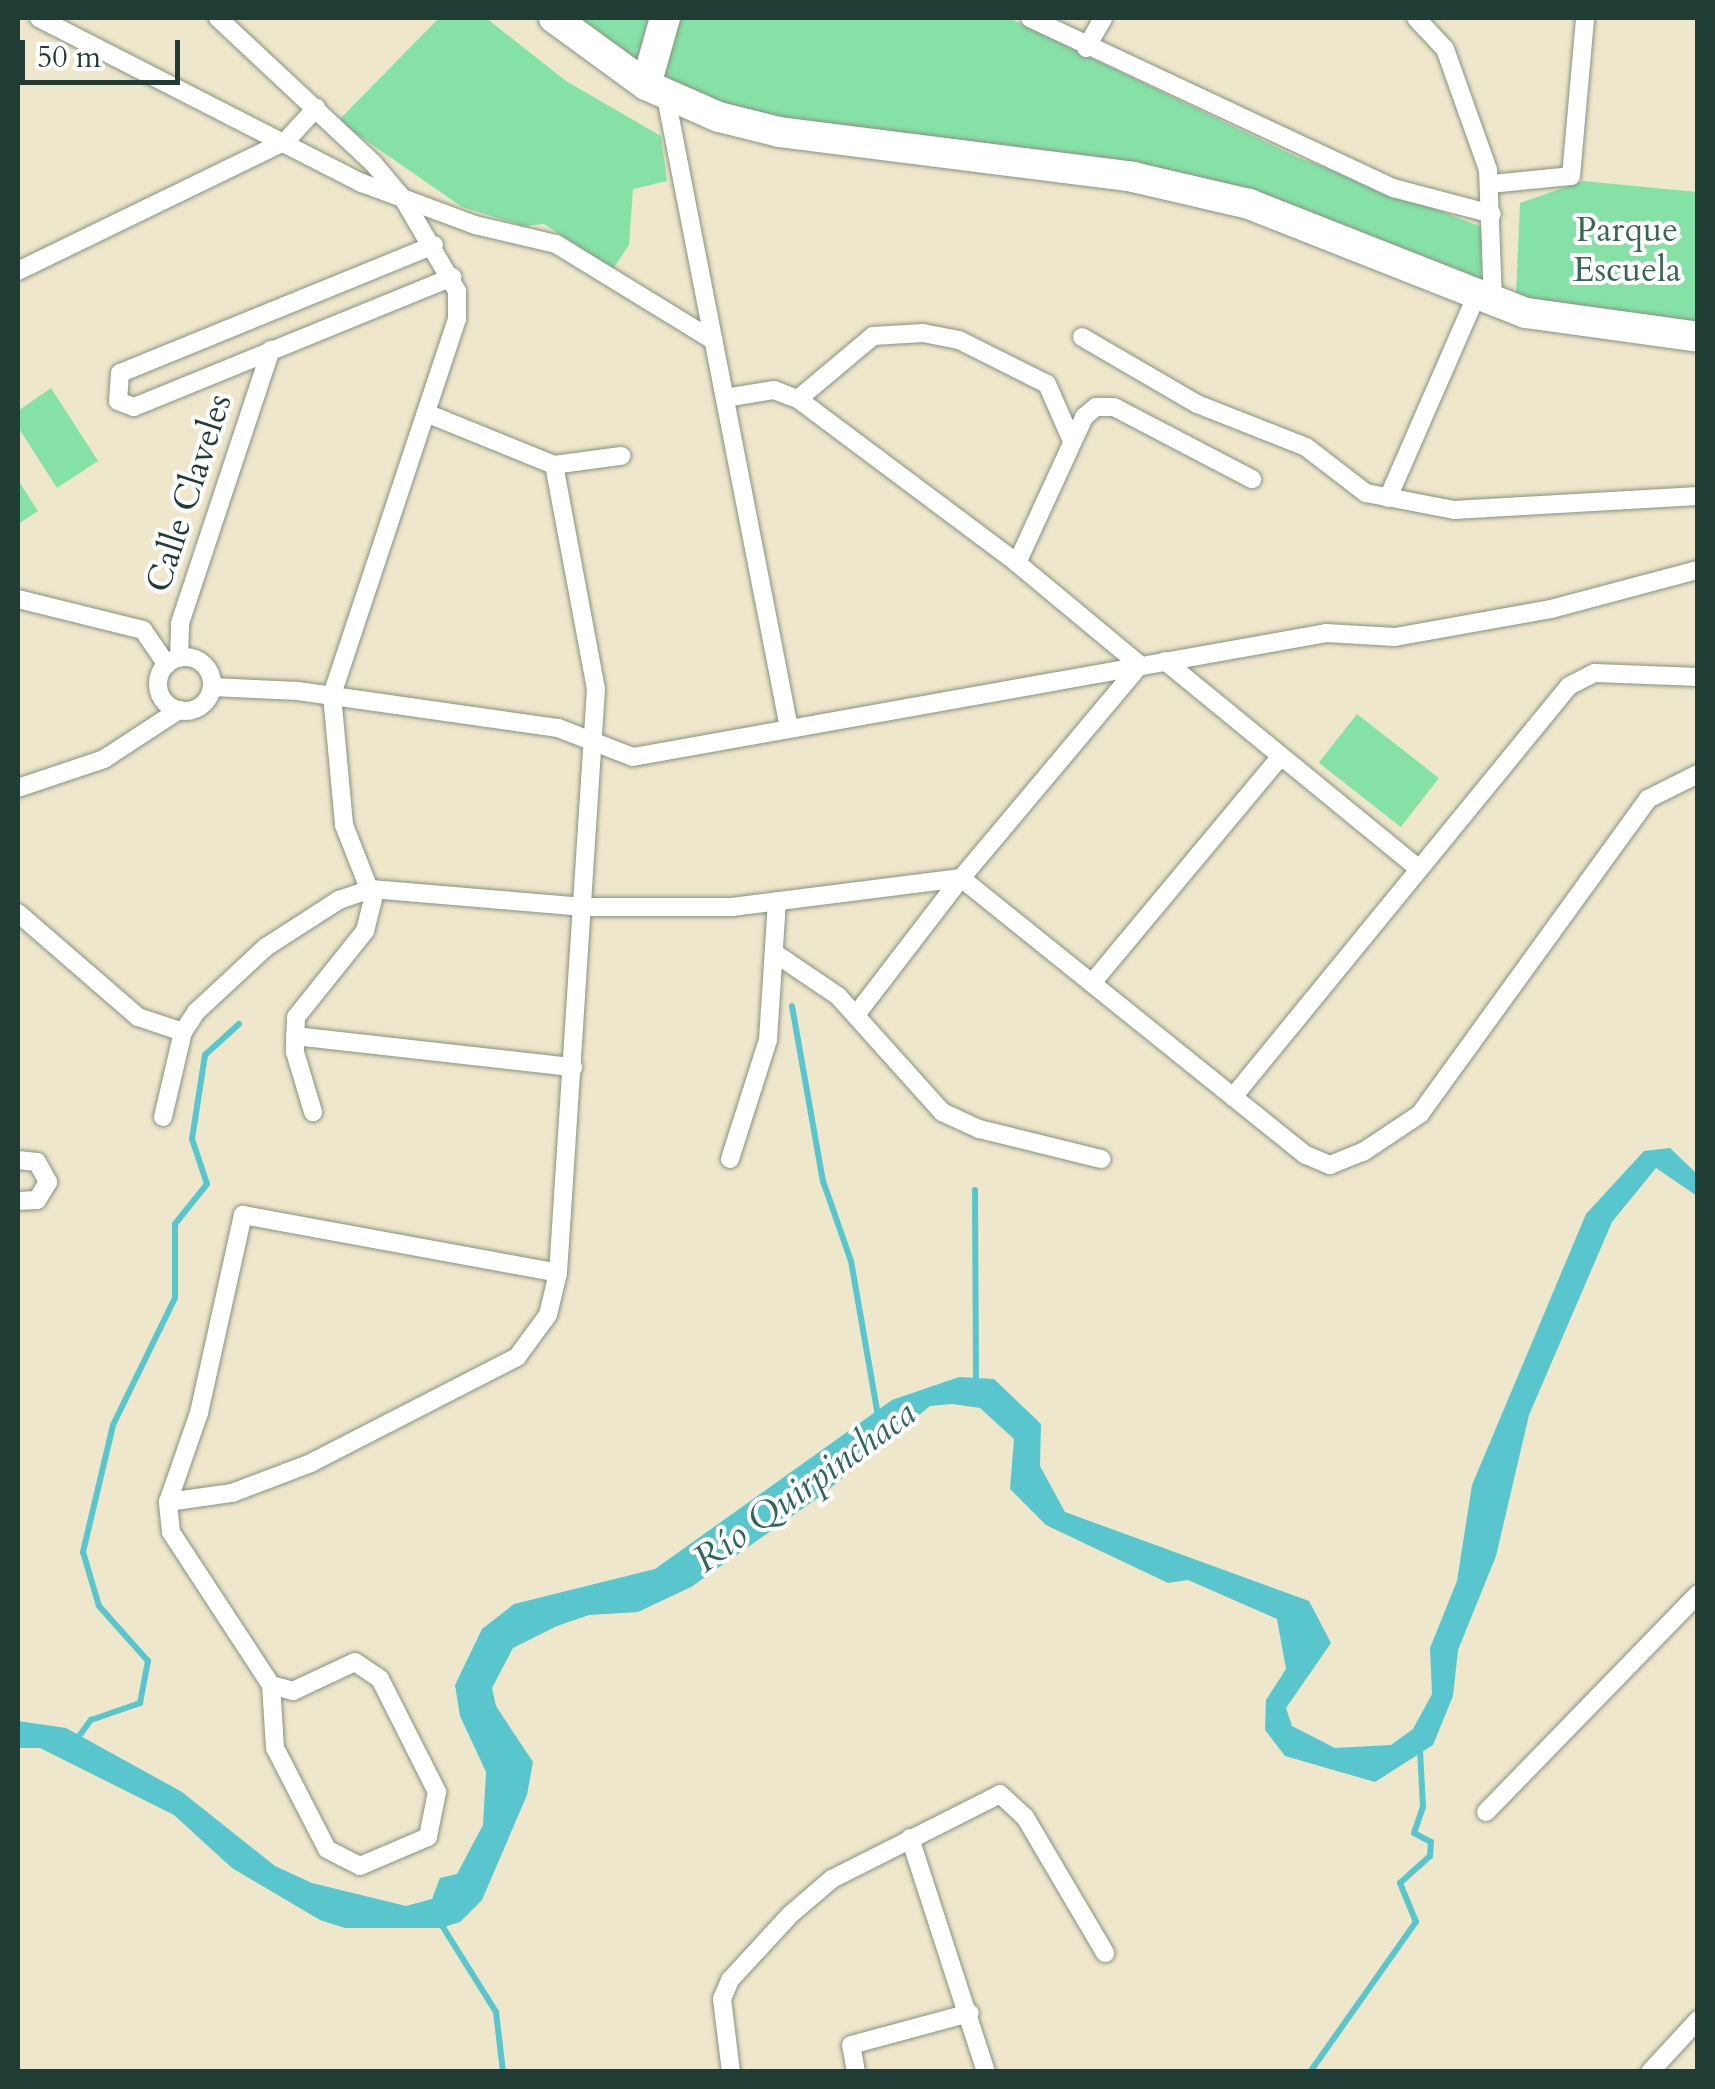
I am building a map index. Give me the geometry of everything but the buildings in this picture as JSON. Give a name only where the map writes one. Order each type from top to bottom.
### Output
[{"type":"main road","points":[[554,18],[656,91],[780,132],[981,153],[1249,204],[1526,312],[1698,337]]},
{"type":"main road","points":[[656,91],[665,18]]},
{"type":"street","points":[[39,18],[404,200],[556,244],[714,342]]},
{"type":"street","points":[[218,18],[316,108],[404,200],[452,276],[457,319],[332,696],[344,825],[370,889],[365,931],[308,996],[295,1036],[313,1112]]},
{"type":"street","points":[[1030,18],[1086,48],[1393,188],[1492,214]]},
{"type":"street","points":[[1086,48],[1103,18]]},
{"type":"street","points":[[1388,498],[1485,297],[1492,214],[1491,184],[1445,50],[1416,18]]},
{"type":"street","points":[[1491,184],[1572,176],[1585,18]]},
{"type":"street","points":[[656,91],[714,342],[789,728]]},
{"type":"street","points":[[18,270],[286,141],[316,108]]},
{"type":"street","points":[[434,246],[120,373],[114,392],[126,407],[134,407],[452,276]]},
{"type":"street","points":[[798,399],[873,336],[923,332],[959,340],[1047,384],[1058,395],[1072,442]]},
{"type":"street","points":[[1082,337],[1198,404],[1306,447],[1366,492],[1388,498],[1454,510],[1698,496]]},
{"type":"street","name":"Calle Claveles","points":[[173,661],[180,623],[271,350]]},
{"type":"street","points":[[725,398],[774,390],[798,399],[1018,562],[1140,665]]},
{"type":"street","points":[[1018,562],[1072,442],[1096,406],[1114,407],[1252,479]]},
{"type":"street","points":[[426,413],[554,464],[621,456]]},
{"type":"street","points":[[168,1502],[232,1493],[312,1463],[517,1357],[548,1316],[558,1273],[596,746],[596,689],[554,464]]},
{"type":"street","points":[[212,687],[332,696],[558,728],[632,757],[1326,633],[1395,637],[1550,609],[1698,570]]},
{"type":"street","points":[[18,599],[142,630],[173,661],[202,664],[212,687]]},
{"type":"street","points":[[173,661],[159,687],[179,710]]},
{"type":"street","points":[[1165,661],[1419,870]]},
{"type":"street","points":[[856,1015],[961,878],[1140,665]]},
{"type":"street","points":[[1234,1097],[1568,686],[1595,674],[1698,677]]},
{"type":"street","points":[[18,788],[104,760],[179,710],[204,703],[212,687]]},
{"type":"street","points":[[1092,983],[1281,756]]},
{"type":"street","points":[[163,1117],[184,1032],[196,1012],[266,948],[339,900],[370,889],[584,906],[776,901],[961,878],[1306,1155],[1330,1165],[1420,1114],[1648,800],[1698,774]]},
{"type":"street","points":[[730,1159],[768,1040],[776,954],[776,901]]},
{"type":"street","points":[[18,914],[138,1016],[184,1032]]},
{"type":"street","points":[[776,954],[856,1015],[942,1112],[978,1129],[1102,1159]]},
{"type":"street","points":[[295,1036],[573,1067]]},
{"type":"street","points":[[18,1160],[38,1162],[48,1182],[37,1200],[18,1201]]},
{"type":"street","points":[[271,1684],[293,1691],[354,1662],[366,1666],[380,1679],[438,1792],[428,1837],[360,1866],[327,1849],[275,1748],[271,1684],[171,1532],[168,1502],[199,1413],[244,1215],[558,1273]]},
{"type":"street","points":[[1486,1812],[1698,1594]]},
{"type":"street","points":[[731,2072],[722,1998],[730,1980],[832,1879],[1000,1794],[1013,1800],[1105,1953]]},
{"type":"street","points":[[910,1838],[970,2013],[986,2072]]},
{"type":"street","points":[[856,2072],[852,2045],[970,2013]]},
{"type":"street","points":[[1650,2072],[1698,2020]]},
{"type":"green space","points":[[439,18],[486,18],[566,81],[661,136],[667,181],[633,189],[629,245],[613,269],[544,224],[524,226],[462,207],[338,121]]},
{"type":"green space","points":[[573,18],[657,18],[644,66]]},
{"type":"green space","points":[[672,18],[1009,18],[1297,157],[1482,227],[1481,280],[1350,229],[771,118],[690,93],[664,79],[660,56]]},
{"type":"green space","name":"Parque Escuela","points":[[1583,181],[1697,192],[1697,325],[1516,296],[1520,203]]},
{"type":"green space","points":[[51,388],[98,461],[57,488],[18,427],[18,411]]},
{"type":"green space","points":[[18,480],[38,511],[18,524]]},
{"type":"green space","points":[[1357,714],[1439,778],[1401,827],[1319,763]]},
{"type":"water","name":"Río Quirpinchaca","points":[[1670,1148],[1697,1174],[1697,1196],[1656,1168],[1612,1222],[1529,1415],[1496,1556],[1458,1650],[1453,1696],[1433,1745],[1375,1782],[1285,1756],[1265,1730],[1266,1700],[1286,1669],[1277,1619],[1188,1580],[1168,1583],[1046,1525],[1010,1489],[1014,1439],[980,1408],[952,1404],[930,1406],[822,1495],[691,1587],[638,1612],[589,1615],[513,1648],[492,1688],[496,1706],[533,1762],[527,1795],[482,1900],[460,1922],[441,1928],[345,1928],[320,1920],[232,1868],[174,1815],[40,1748],[18,1748],[18,1721],[66,1728],[182,1792],[275,1866],[312,1883],[406,1906],[432,1899],[440,1878],[457,1874],[483,1825],[486,1772],[460,1716],[455,1685],[482,1629],[514,1604],[655,1569],[892,1400],[959,1377],[994,1379],[1041,1424],[1040,1466],[1065,1512],[1309,1601],[1331,1643],[1286,1708],[1292,1726],[1335,1748],[1391,1745],[1413,1729],[1432,1694],[1430,1648],[1457,1581],[1472,1485],[1586,1214],[1644,1151]]},
{"type":"waterway","name":"Río Quirpinchaca","points":[[792,1006],[823,1181],[851,1261],[878,1415]]},
{"type":"waterway","points":[[77,1739],[91,1720],[140,1703],[148,1661],[99,1606],[83,1552],[113,1425],[175,1298],[175,1224],[207,1184],[192,1139],[205,1055],[239,1024]]},
{"type":"waterway","points":[[975,1190],[976,1384]]},
{"type":"waterway","points":[[1310,2072],[1416,1922],[1400,1883],[1430,1856],[1431,1842],[1414,1833],[1423,1807],[1420,1750]]},
{"type":"waterway","points":[[441,1924],[496,2012],[503,2072]]}]
